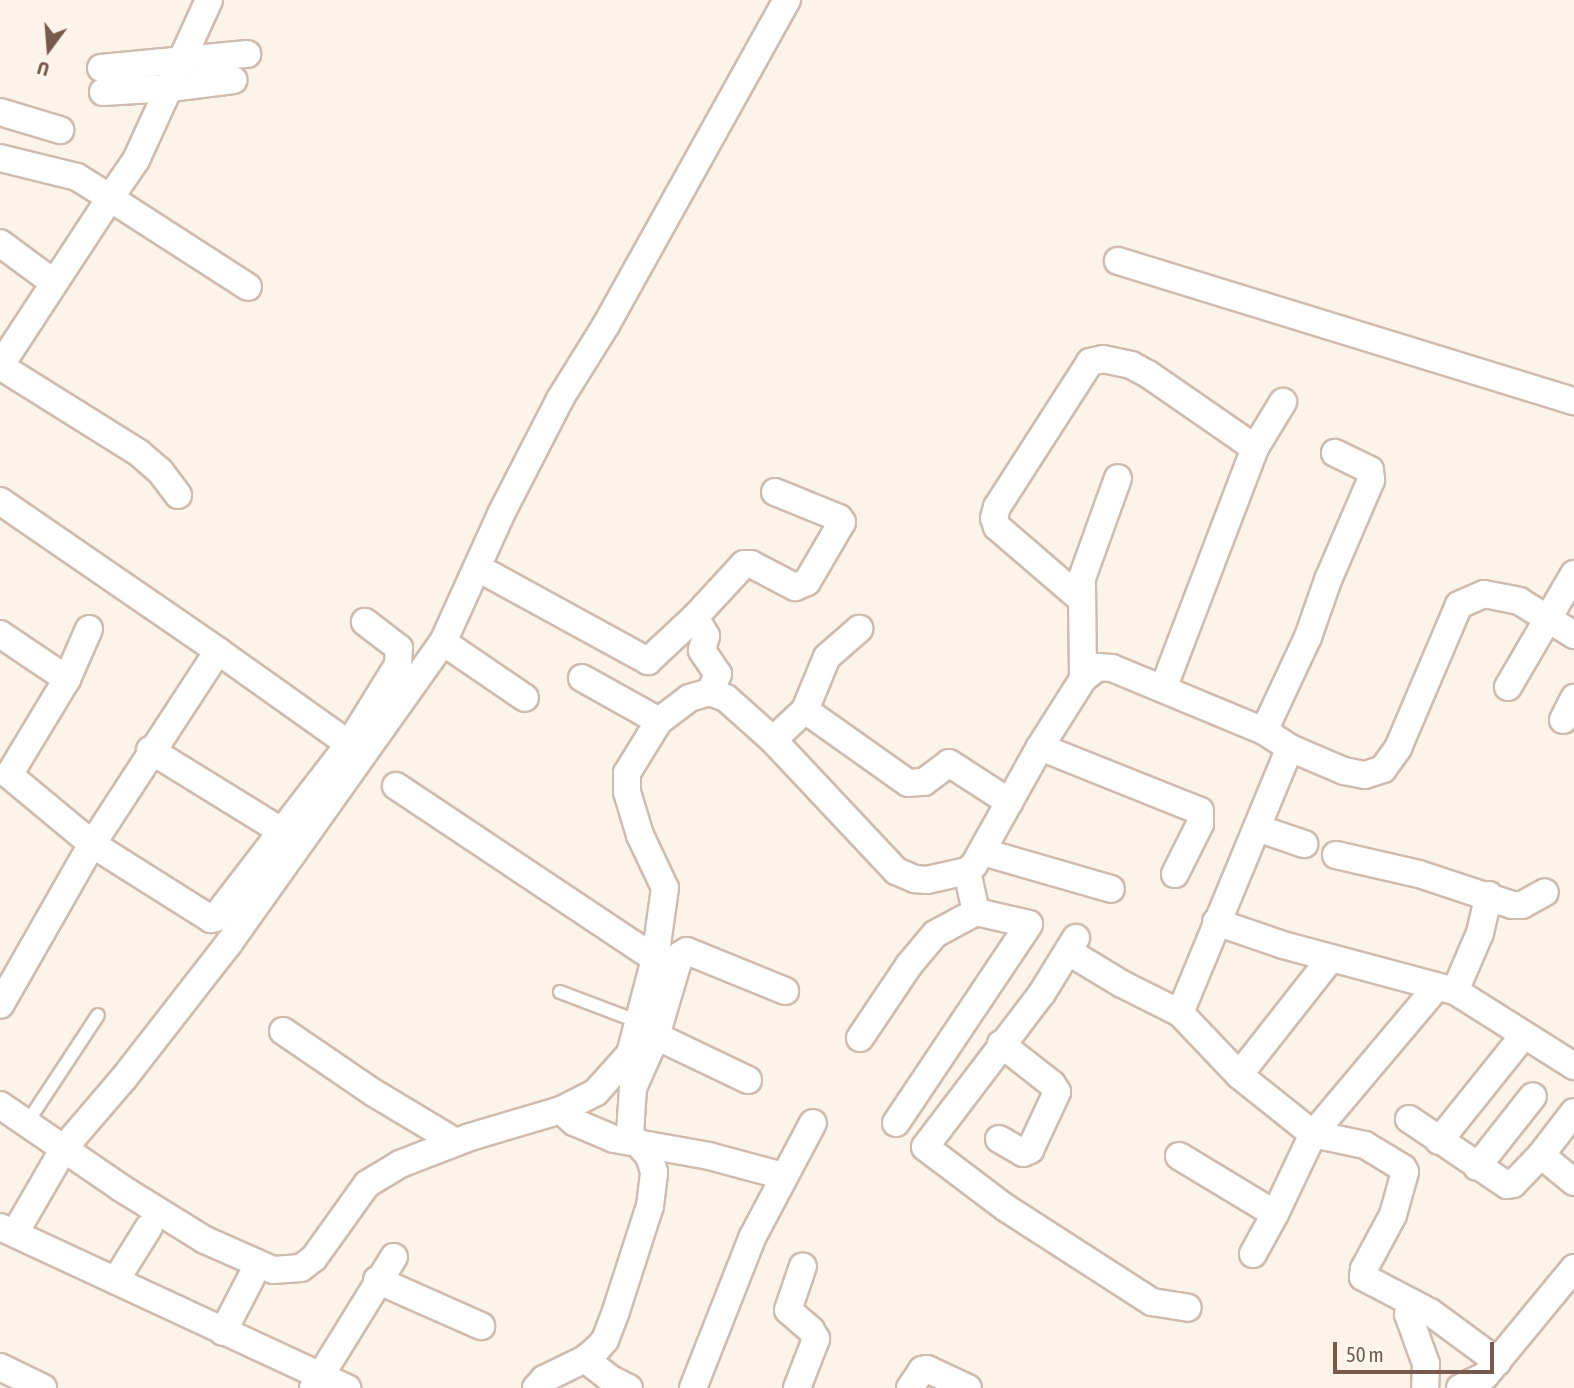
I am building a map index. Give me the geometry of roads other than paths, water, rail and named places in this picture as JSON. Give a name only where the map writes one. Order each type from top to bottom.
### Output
[{"type":"street","points":[[178,495],[160,471],[139,453],[0,366],[136,160],[209,0]]},
{"type":"street","points":[[347,1388],[317,1382],[223,1332],[7,1230],[64,1149],[124,1078],[229,943],[443,642],[500,514],[560,399],[606,325],[787,0]]},
{"type":"street","points":[[233,80],[170,88],[102,80],[183,59],[247,54]]},
{"type":"street","points":[[0,111],[60,130]]},
{"type":"street","points":[[0,158],[77,177],[248,287]]},
{"type":"street","points":[[0,243],[54,283]]},
{"type":"street","points":[[1118,261],[1574,401]]},
{"type":"street","points":[[1083,600],[997,527],[994,518],[997,507],[1090,362],[1103,359],[1131,365],[1255,448]]},
{"type":"street","points":[[1163,689],[1255,448],[1283,402]]},
{"type":"street","points":[[1264,731],[1308,637],[1328,580],[1371,480],[1370,470],[1335,453]]},
{"type":"street","points":[[1083,679],[1085,568],[1118,478]]},
{"type":"street","points":[[478,568],[644,661],[653,659],[744,564],[751,564],[795,587],[807,582],[842,522],[839,518],[775,492]]},
{"type":"street","points":[[0,501],[349,744]]},
{"type":"street","points":[[1508,687],[1562,628],[1574,574]]},
{"type":"street","points":[[976,912],[975,861],[1040,747],[1083,679],[1098,667],[1112,668],[1264,731],[1290,748],[1356,775],[1374,773],[1389,763],[1398,748],[1459,605],[1484,594],[1519,601],[1562,628]]},
{"type":"street","points":[[695,617],[706,636],[702,650],[718,674],[710,692]]},
{"type":"street","points":[[89,629],[67,679],[5,773],[92,844],[211,919],[215,918],[283,832],[349,744],[398,665],[400,648],[365,622]]},
{"type":"street","points":[[773,740],[805,710],[827,657],[859,629]]},
{"type":"street","points":[[443,642],[525,698]]},
{"type":"street","points":[[4,646],[67,679]]},
{"type":"street","points":[[0,1005],[92,844],[150,750],[218,651]]},
{"type":"street","points":[[582,678],[659,721]]},
{"type":"street","points":[[536,1388],[556,1371],[585,1359],[605,1340],[650,1206],[653,1164],[636,1142],[629,1127],[633,1088],[647,1029],[665,888],[636,823],[627,792],[627,773],[659,721],[676,705],[710,692],[726,698],[773,740],[896,871],[927,880],[975,861],[1111,889]]},
{"type":"street","points":[[805,710],[908,783],[924,782],[949,763],[1009,802]]},
{"type":"street","points":[[1040,747],[1200,811],[1200,824],[1175,874]]},
{"type":"street","points":[[1180,1013],[1290,748]]},
{"type":"street","points":[[150,750],[283,832]]},
{"type":"street","points":[[396,786],[655,959]]},
{"type":"street","points":[[1257,828],[1304,844]]},
{"type":"street","points":[[1336,855],[1419,874],[1489,895],[1512,905],[1522,905],[1545,892]]},
{"type":"street","points":[[1253,1254],[1313,1134],[1445,989],[1480,933],[1489,895]]},
{"type":"street","points":[[860,1038],[909,965],[935,934],[976,912],[1028,924],[896,1123]]},
{"type":"street","points":[[1216,922],[1331,958],[1445,989],[1574,1066]]},
{"type":"street","points":[[0,1105],[205,1240],[256,1265],[288,1271],[301,1268],[314,1258],[367,1184],[400,1164],[456,1142],[561,1110],[596,1092],[613,1076],[647,1029],[684,950],[785,991]]},
{"type":"street","points":[[1188,1308],[1152,1303],[1006,1208],[925,1147],[1042,993],[1069,951],[1122,984],[1180,1013],[1239,1075],[1313,1134],[1369,1147],[1405,1172],[1393,1214],[1364,1269],[1363,1277],[1430,1312],[1498,1362]]},
{"type":"street","points":[[1239,1075],[1331,958]]},
{"type":"street","points":[[647,1029],[748,1080]]},
{"type":"street","points":[[283,1031],[374,1093],[456,1142]]},
{"type":"street","points":[[1440,1141],[1524,1035]]},
{"type":"street","points":[[999,1139],[1023,1153],[1030,1150],[1057,1092],[1052,1084],[1001,1044]]},
{"type":"street","points":[[1477,1167],[1533,1096]]},
{"type":"street","points":[[561,1110],[588,1129],[614,1139],[742,1163],[783,1176]]},
{"type":"street","points":[[1409,1119],[1507,1185],[1513,1184],[1541,1154],[1574,1112]]},
{"type":"street","points":[[693,1388],[752,1238],[813,1124]]},
{"type":"street","points":[[1541,1154],[1574,1182]]},
{"type":"street","points":[[1180,1156],[1275,1214]]},
{"type":"street","points":[[116,1280],[149,1227]]},
{"type":"street","points":[[317,1382],[377,1280],[394,1257]]},
{"type":"street","points":[[797,1388],[816,1339],[811,1330],[788,1310],[803,1266]]},
{"type":"street","points":[[1460,1388],[1485,1376],[1574,1268]]},
{"type":"street","points":[[223,1332],[251,1278]]},
{"type":"street","points":[[377,1280],[481,1326]]},
{"type":"street","points":[[1412,1303],[1408,1314],[1426,1364],[1424,1388]]},
{"type":"street","points":[[585,1359],[611,1379],[629,1388]]},
{"type":"street","points":[[0,1367],[43,1388]]},
{"type":"street","points":[[910,1388],[922,1370],[927,1368],[968,1388]]},
{"type":"lane","points":[[559,992],[647,1029]]},
{"type":"lane","points":[[27,1123],[97,1015]]}]
